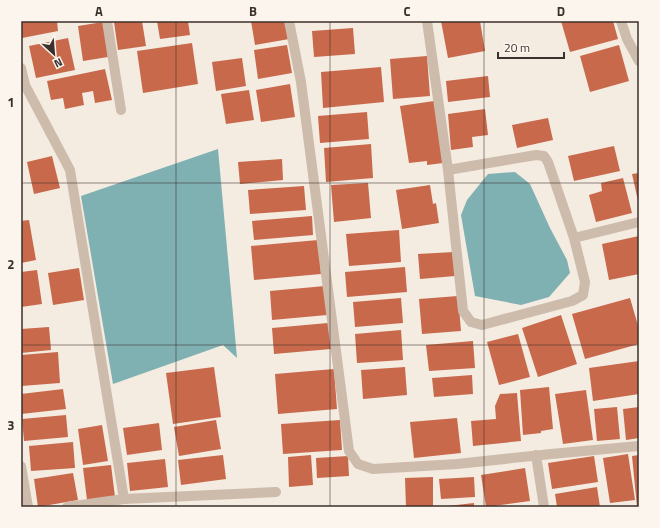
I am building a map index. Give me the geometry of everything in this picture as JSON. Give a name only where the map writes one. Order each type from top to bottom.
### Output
[{"type":"street","points":[[107,21],[121,110]]},
{"type":"street","points":[[289,21],[301,82],[349,451],[358,464],[373,468],[457,464],[639,446]]},
{"type":"street","points":[[428,21],[448,170],[463,311],[471,322],[482,325],[572,301],[583,295],[585,282],[574,238],[548,162],[544,156],[536,155],[448,170]]},
{"type":"street","points":[[621,21],[627,39],[639,61]]},
{"type":"street","points":[[21,68],[25,85],[70,170],[124,499]]},
{"type":"street","points":[[574,238],[639,222]]},
{"type":"street","points":[[536,456],[544,507]]},
{"type":"street","points":[[21,466],[28,507]]},
{"type":"street","points":[[68,507],[124,499],[167,502],[276,492]]},
{"type":"water","points":[[218,149],[237,358],[223,345],[113,384],[81,196]]},
{"type":"water","points":[[515,172],[530,184],[550,228],[567,260],[570,273],[549,297],[521,305],[475,296],[461,215],[467,200],[488,174]]},
{"type":"building","points":[[21,21],[57,21],[58,31],[22,38]]},
{"type":"building","points":[[142,21],[146,46],[118,50],[114,22]]},
{"type":"building","points":[[157,21],[188,21],[190,35],[160,39]]},
{"type":"building","points":[[251,21],[286,21],[289,39],[255,45]]},
{"type":"building","points":[[441,21],[480,21],[485,51],[448,58]]},
{"type":"building","points":[[561,21],[613,21],[618,39],[570,52]]},
{"type":"building","points":[[103,22],[108,57],[83,61],[78,26]]},
{"type":"building","points":[[353,28],[355,54],[314,57],[312,31]]},
{"type":"building","points":[[68,38],[75,70],[36,78],[29,46]]},
{"type":"building","points":[[192,43],[198,84],[143,93],[137,51]]},
{"type":"building","points":[[287,45],[292,73],[258,79],[254,50]]},
{"type":"building","points":[[619,45],[629,81],[590,92],[580,56]]},
{"type":"building","points":[[427,56],[430,96],[393,99],[390,59]]},
{"type":"building","points":[[242,58],[246,86],[216,91],[212,62]]},
{"type":"building","points":[[381,67],[384,102],[323,108],[321,72]]},
{"type":"building","points":[[105,69],[112,100],[95,103],[93,91],[82,93],[84,105],[65,109],[63,98],[51,100],[47,81]]},
{"type":"building","points":[[488,76],[490,97],[448,102],[446,81]]},
{"type":"building","points":[[290,84],[295,117],[261,122],[256,90]]},
{"type":"building","points":[[249,90],[254,120],[226,124],[221,94]]},
{"type":"building","points":[[434,101],[443,163],[427,165],[427,161],[409,163],[400,106]]},
{"type":"building","points":[[485,109],[488,135],[472,137],[473,147],[451,150],[448,114]]},
{"type":"building","points":[[367,112],[369,139],[320,143],[318,116]]},
{"type":"building","points":[[548,118],[553,140],[517,148],[512,125]]},
{"type":"building","points":[[371,144],[373,178],[326,182],[324,148]]},
{"type":"building","points":[[614,146],[620,171],[574,181],[568,156]]},
{"type":"building","points":[[52,156],[60,188],[34,194],[27,162]]},
{"type":"building","points":[[282,159],[283,180],[240,184],[238,162]]},
{"type":"building","points":[[639,173],[639,201],[638,201],[632,174]]},
{"type":"building","points":[[623,178],[632,213],[596,222],[589,195],[602,191],[601,183]]},
{"type":"building","points":[[368,183],[371,218],[334,222],[331,185]]},
{"type":"building","points":[[430,185],[433,204],[436,203],[439,223],[402,229],[396,190]]},
{"type":"building","points":[[304,186],[306,210],[250,214],[248,190]]},
{"type":"building","points":[[312,216],[313,235],[254,240],[252,221]]},
{"type":"building","points":[[29,220],[36,260],[21,263],[21,221]]},
{"type":"building","points":[[399,230],[401,262],[349,266],[346,234]]},
{"type":"building","points":[[639,236],[639,274],[609,280],[602,244]]},
{"type":"building","points":[[318,240],[321,274],[254,280],[251,246]]},
{"type":"building","points":[[454,252],[455,276],[420,279],[418,254]]},
{"type":"building","points":[[405,267],[407,292],[347,297],[345,272]]},
{"type":"building","points":[[79,268],[84,300],[53,305],[48,273]]},
{"type":"building","points":[[37,270],[42,304],[21,307],[21,272]]},
{"type":"building","points":[[325,286],[327,315],[272,320],[270,291]]},
{"type":"building","points":[[458,296],[461,331],[422,334],[419,299]]},
{"type":"building","points":[[401,298],[403,323],[355,327],[353,302]]},
{"type":"building","points":[[630,298],[639,329],[639,344],[585,359],[572,314]]},
{"type":"building","points":[[561,315],[577,364],[538,377],[522,328]]},
{"type":"building","points":[[328,323],[331,349],[274,354],[272,328]]},
{"type":"building","points":[[49,327],[51,350],[21,353],[21,329]]},
{"type":"building","points":[[401,330],[403,360],[357,363],[355,334]]},
{"type":"building","points":[[518,334],[530,377],[499,385],[487,342]]},
{"type":"building","points":[[473,341],[475,368],[429,371],[426,345]]},
{"type":"building","points":[[58,352],[60,383],[21,386],[21,355]]},
{"type":"building","points":[[639,361],[639,394],[593,401],[589,368]]},
{"type":"building","points":[[214,367],[221,417],[173,424],[166,373]]},
{"type":"building","points":[[405,367],[407,395],[363,399],[361,370]]},
{"type":"building","points":[[334,369],[337,409],[278,414],[275,374]]},
{"type":"building","points":[[472,375],[473,394],[434,397],[432,378]]},
{"type":"building","points":[[549,387],[553,429],[541,431],[541,433],[523,435],[520,390]]},
{"type":"building","points":[[63,389],[66,409],[21,414],[21,394]]},
{"type":"building","points":[[586,390],[593,440],[563,444],[555,394]]},
{"type":"building","points":[[517,393],[521,441],[473,446],[471,421],[496,419],[495,406],[500,394]]},
{"type":"building","points":[[617,407],[620,439],[597,441],[594,409]]},
{"type":"building","points":[[639,407],[639,438],[626,440],[623,409]]},
{"type":"building","points":[[66,415],[68,437],[24,441],[22,419]]},
{"type":"building","points":[[457,418],[461,453],[414,458],[410,422]]},
{"type":"building","points":[[216,420],[221,449],[179,456],[174,427]]},
{"type":"building","points":[[340,420],[342,450],[283,454],[281,424]]},
{"type":"building","points":[[159,423],[162,450],[127,455],[123,428]]},
{"type":"building","points":[[102,425],[108,461],[83,465],[78,429]]},
{"type":"building","points":[[73,442],[75,468],[31,471],[29,446]]},
{"type":"building","points":[[628,454],[635,500],[610,503],[603,458]]},
{"type":"building","points":[[223,455],[226,479],[181,485],[178,460]]},
{"type":"building","points":[[311,455],[313,485],[289,487],[288,457]]},
{"type":"building","points":[[639,455],[639,507],[637,507],[632,456]]},
{"type":"building","points":[[348,456],[349,476],[317,478],[316,458]]},
{"type":"building","points":[[594,456],[598,482],[552,489],[548,463]]},
{"type":"building","points":[[165,459],[168,487],[130,491],[127,463]]},
{"type":"building","points":[[111,465],[115,497],[87,500],[83,468]]},
{"type":"building","points":[[525,468],[530,501],[486,507],[481,475]]},
{"type":"building","points":[[73,473],[78,500],[38,507],[34,479]]},
{"type":"building","points":[[433,477],[433,507],[406,507],[405,478]]},
{"type":"building","points":[[474,477],[475,497],[441,499],[439,479]]},
{"type":"building","points":[[597,487],[600,507],[557,507],[555,494]]},
{"type":"building","points":[[474,503],[474,507],[448,507],[448,506]]}]
